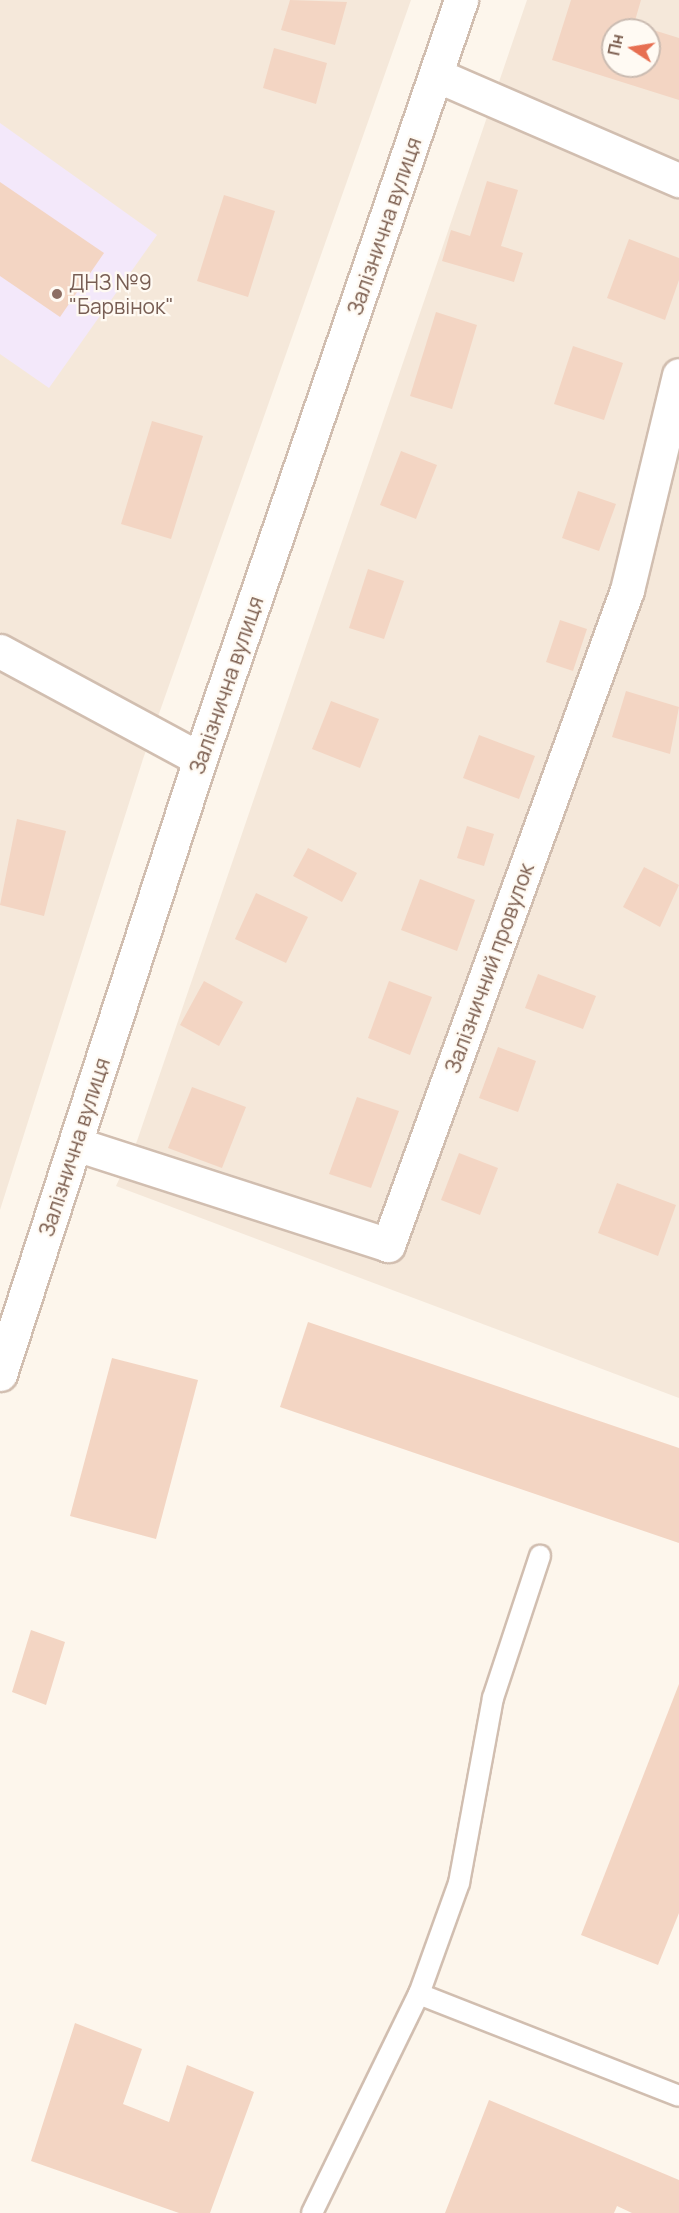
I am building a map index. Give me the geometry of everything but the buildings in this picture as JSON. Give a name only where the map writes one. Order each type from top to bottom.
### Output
[{"type":"street","name":"Залізнична вулиця","points":[[0,1374],[200,759],[461,0]]},
{"type":"street","points":[[436,75],[679,180]]},
{"type":"street","name":"Залізничний провулок","points":[[76,1144],[388,1245],[627,590],[679,375]]},
{"type":"street","points":[[0,651],[200,759]]},
{"type":"lane","points":[[312,2213],[419,1994],[459,1883],[493,1698],[540,1556]]},
{"type":"lane","points":[[419,1994],[679,2096]]},
{"type":"shaded area","points":[[0,0],[411,0],[143,759],[0,1210]]},
{"type":"shaded area","points":[[527,0],[679,0],[679,1398],[116,1186],[137,1141]]},
{"type":"shaded area","name":"ДНЗ №9 \"Барвінок\"","points":[[0,123],[157,235],[49,388],[0,354]]},
{"type":"place","name":"ДНЗ №9 \"Барвінок\"","points":[[57,294]]}]
